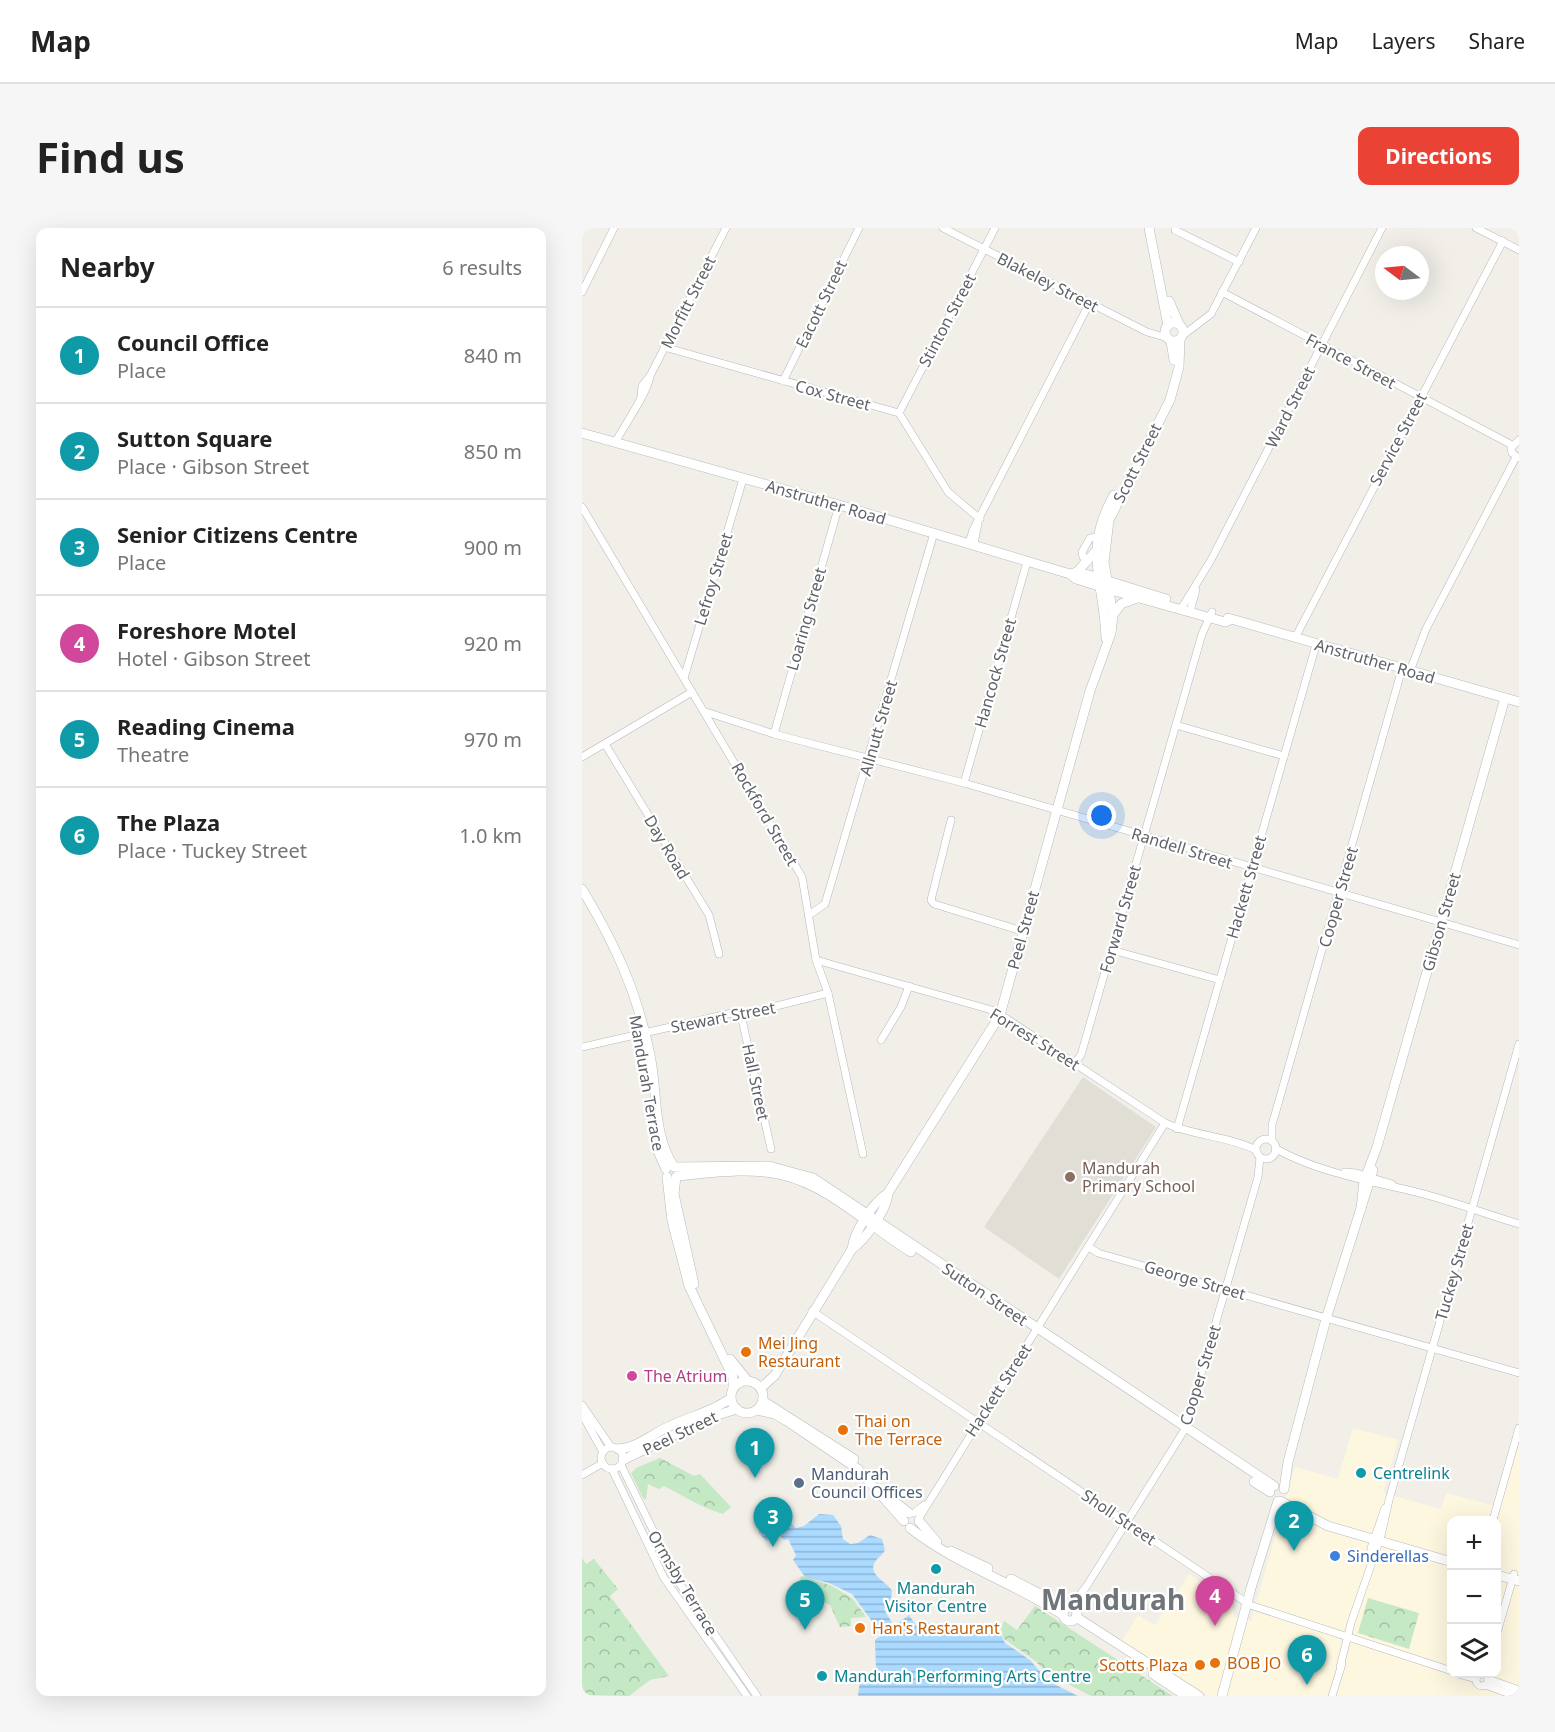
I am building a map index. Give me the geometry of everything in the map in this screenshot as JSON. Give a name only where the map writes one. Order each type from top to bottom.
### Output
[{"type":"main road","points":[[1149,228],[1150,246],[1164,295],[1168,326],[1177,334]]},
{"type":"main road","points":[[1154,228],[1177,334]]},
{"type":"main road","name":"Scott Street","points":[[1104,583],[1095,552],[1096,537],[1104,513],[1167,393],[1174,364],[1177,334]]},
{"type":"main road","name":"Scott Street","points":[[1104,583],[1109,520],[1170,400],[1179,367],[1177,334]]},
{"type":"main road","name":"Anstruther Road","points":[[582,433],[839,505],[1027,562],[1073,573],[1076,579],[1104,583],[1209,614],[1225,621],[1230,620],[1519,702]]},
{"type":"main road","points":[[1073,573],[1095,552]]},
{"type":"main road","name":"Anstruther Road","points":[[1104,583],[1140,598],[1186,608]]},
{"type":"main road","name":"Peel Street","points":[[755,1384],[769,1373],[787,1350],[852,1249],[853,1241],[887,1200],[888,1193],[1000,1015],[1087,700],[1112,633],[1113,615],[1104,583]]},
{"type":"main road","name":"Peel Street","points":[[1104,583],[1106,644]]},
{"type":"main road","points":[[1113,615],[1126,600],[1140,598]]},
{"type":"main road","name":"Gibson Street","points":[[1222,1696],[1277,1493],[1361,1209],[1505,698]]},
{"type":"main road","name":"Mandurah Terrace","points":[[582,889],[623,963],[643,1034],[656,1146],[672,1172],[674,1194],[693,1282],[733,1365],[755,1384]]},
{"type":"main road","name":"Mandurah Terrace","points":[[582,901],[615,957],[643,1034]]},
{"type":"main road","name":"Sutton Street","points":[[672,1172],[769,1166],[800,1173],[1277,1493],[1320,1518],[1447,1560]]},
{"type":"main road","name":"Mandurah Terrace","points":[[672,1172],[672,1221],[689,1286],[733,1377],[733,1388]]},
{"type":"main road","points":[[912,1519],[863,1465],[763,1401],[755,1384],[733,1388],[731,1398],[737,1409],[744,1413],[757,1410],[776,1414],[858,1469],[912,1519],[961,1563],[1070,1614],[1199,1696]]},
{"type":"main road","name":"Peel Street","points":[[615,1448],[634,1446],[666,1428],[718,1408],[731,1398]]},
{"type":"main road","points":[[757,1410],[763,1401]]},
{"type":"main road","name":"Peel Street","points":[[622,1462],[708,1418],[737,1409]]},
{"type":"main road","name":"Sutton Street","points":[[1378,1538],[1447,1555]]},
{"type":"main road","points":[[1499,1570],[1516,1577]]},
{"type":"main road","points":[[1501,1575],[1516,1577]]},
{"type":"main road","points":[[1070,1614],[1186,1696]]},
{"type":"main road","name":"Gibson Street","points":[[1215,1696],[1224,1682]]},
{"type":"street","points":[[582,292],[614,228]]},
{"type":"street","name":"Morfitt Street","points":[[616,441],[641,396],[649,388],[650,376],[726,228]]},
{"type":"street","name":"Eacott Street","points":[[783,381],[859,228]]},
{"type":"street","name":"Blakeley Street","points":[[943,228],[1089,304],[1154,333],[1177,334]]},
{"type":"street","name":"Stinton Street","points":[[898,413],[995,228]]},
{"type":"street","points":[[1177,334],[1198,326],[1211,314],[1256,228]]},
{"type":"street","name":"Ward Street","points":[[1186,608],[1382,228]]},
{"type":"street","points":[[1476,228],[1519,250]]},
{"type":"street","points":[[1175,230],[1239,261]]},
{"type":"street","name":"Service Street","points":[[1295,638],[1503,242]]},
{"type":"street","name":"France Street","points":[[1222,292],[1512,445]]},
{"type":"street","points":[[971,544],[980,518],[1089,304]]},
{"type":"street","points":[[1154,333],[1168,326]]},
{"type":"street","name":"Cox Street","points":[[664,347],[898,413]]},
{"type":"street","points":[[898,413],[948,492],[980,518]]},
{"type":"street","points":[[1518,457],[1511,450],[1512,445],[1519,440]]},
{"type":"street","name":"Cooper Street","points":[[1070,1614],[1184,1431],[1258,1177],[1263,1156],[1260,1141],[1272,1125],[1406,670],[1518,457]]},
{"type":"street","name":"Lefroy Street","points":[[684,678],[743,479]]},
{"type":"street","name":"Loaring Street","points":[[774,734],[839,505]]},
{"type":"street","name":"Rockford Street","points":[[582,507],[706,712],[802,877],[816,960],[828,993],[863,1154]]},
{"type":"street","name":"Allnutt Street","points":[[808,915],[825,904],[934,533]]},
{"type":"street","points":[[1088,559],[1082,555],[1083,550],[1090,538],[1096,537]]},
{"type":"street","name":"Hancock Street","points":[[964,783],[1027,562]]},
{"type":"street","name":"Forward Street","points":[[1074,1064],[1081,1054],[1209,614]]},
{"type":"street","name":"Hackett Street","points":[[1177,1129],[1316,645]]},
{"type":"street","points":[[582,757],[692,692]]},
{"type":"street","name":"Randell Street","points":[[706,712],[774,734],[964,783],[1519,945]]},
{"type":"street","points":[[1176,725],[1284,756]]},
{"type":"street","name":"Day Road","points":[[605,744],[709,915],[719,954]]},
{"type":"street","points":[[951,820],[931,900],[934,904],[1022,931]]},
{"type":"street","points":[[1112,950],[1220,980]]},
{"type":"street","name":"Forrest Street","points":[[816,960],[989,1009],[1177,1129],[1242,1143],[1260,1141],[1274,1144],[1290,1156]]},
{"type":"street","points":[[881,1040],[901,1007],[909,986]]},
{"type":"street","name":"Stewart Street","points":[[582,1047],[732,1013],[741,1015],[828,993]]},
{"type":"street","name":"Hall Street","points":[[741,1015],[771,1149]]},
{"type":"street","name":"Tuckey Street","points":[[1332,1696],[1519,1044]]},
{"type":"street","name":"Hackett Street","points":[[912,1519],[926,1503],[1036,1331],[1165,1123]]},
{"type":"street","name":"Cooper Street","points":[[1272,1125],[1274,1144]]},
{"type":"street","name":"Forrest Street","points":[[1242,1143],[1263,1156],[1290,1156],[1519,1224]]},
{"type":"street","points":[[1263,1156],[1274,1144]]},
{"type":"street","name":"George Street","points":[[1089,1247],[1098,1253],[1519,1373]]},
{"type":"street","name":"Sholl Street","points":[[812,1311],[1247,1602],[1348,1638],[1447,1669]]},
{"type":"street","points":[[582,1405],[615,1448],[603,1452]]},
{"type":"street","points":[[582,1414],[603,1452],[603,1463]]},
{"type":"street","points":[[1494,1516],[1519,1428]]},
{"type":"street","name":"Ormsby Terrace","points":[[615,1448],[678,1581],[757,1696]]},
{"type":"street","points":[[603,1463],[612,1469],[622,1462]]},
{"type":"street","points":[[582,1475],[603,1463]]},
{"type":"street","name":"Ormsby Terrace","points":[[612,1469],[664,1578],[747,1696]]},
{"type":"street","points":[[1500,1624],[1516,1577]]},
{"type":"street","points":[[1485,1678],[1516,1696]]},
{"type":"street","points":[[1486,1678],[1519,1690]]},
{"type":"shaded area","name":"Mandurah Primary School","points":[[1083,1077],[1156,1127],[1059,1279],[984,1227]]},
{"type":"shaded area","points":[[1519,1421],[1519,1696],[1208,1696],[1122,1641],[1138,1615],[1155,1625],[1189,1574],[1232,1603],[1234,1617],[1251,1621],[1295,1467],[1338,1479],[1353,1428],[1398,1440],[1383,1493],[1441,1509],[1446,1493],[1495,1506]]},
{"type":"green space","points":[[660,1458],[694,1476],[700,1474],[731,1507],[723,1514],[664,1486],[659,1489],[648,1484],[646,1500],[643,1498],[631,1473],[636,1468]]},
{"type":"green space","points":[[582,1558],[586,1564],[594,1559],[618,1589],[610,1596],[669,1676],[650,1680],[629,1696],[582,1695]]},
{"type":"green space","points":[[802,1576],[830,1585],[852,1598],[866,1617],[851,1618],[851,1626],[840,1627],[830,1605],[812,1596],[799,1579]]},
{"type":"green space","points":[[1368,1598],[1419,1613],[1409,1649],[1358,1633]]},
{"type":"green space","points":[[1035,1606],[1173,1696],[1091,1696],[1049,1674],[1003,1638],[1001,1628],[1004,1621],[1017,1630]]},
{"type":"water","points":[[770,1511],[783,1515],[796,1528],[804,1526],[819,1514],[833,1515],[841,1526],[843,1539],[850,1544],[858,1543],[870,1535],[882,1539],[885,1550],[873,1567],[876,1575],[892,1591],[891,1599],[884,1609],[892,1623],[880,1632],[852,1594],[829,1583],[805,1577],[793,1560],[796,1555],[788,1539],[784,1540],[777,1533],[766,1541],[759,1533],[759,1519]]},
{"type":"water","points":[[909,1615],[919,1630],[928,1623],[980,1631],[987,1627],[998,1630],[1005,1643],[1030,1660],[1048,1681],[1078,1696],[858,1696],[860,1680],[874,1678],[875,1640]]},
{"type":"place","name":"Mandurah Primary School","points":[[1070,1177]]},
{"type":"place","name":"Mei Jing Restaurant","points":[[746,1352]]},
{"type":"place","name":"The Atrium","points":[[632,1376]]},
{"type":"place","name":"Thai on The Terrace","points":[[843,1430]]},
{"type":"place","name":"Centrelink","points":[[1361,1473]]},
{"type":"place","name":"Council Office","points":[[755,1478]]},
{"type":"place","name":"Mandurah Council Offices","points":[[799,1483]]},
{"type":"place","name":"Senior Citizens Centre","points":[[773,1547]]},
{"type":"place","name":"Sutton Square","points":[[1294,1551]]},
{"type":"place","name":"Sinderellas","points":[[1335,1556]]},
{"type":"place","name":"Mandurah Visitor Centre","points":[[936,1569]]},
{"type":"place","name":"Foreshore Motel","points":[[1215,1626]]},
{"type":"place","name":"Han's Restaurant","points":[[860,1628]]},
{"type":"place","name":"Reading Cinema","points":[[805,1630]]},
{"type":"place","name":"BOB JO","points":[[1215,1663]]},
{"type":"place","name":"Scotts Plaza","points":[[1200,1665]]},
{"type":"place","name":"Mandurah Performing Arts Centre","points":[[822,1676]]},
{"type":"place","name":"The Plaza","points":[[1307,1685]]},
{"type":"district","name":"Mandurah","points":[[1113,1600]]}]
